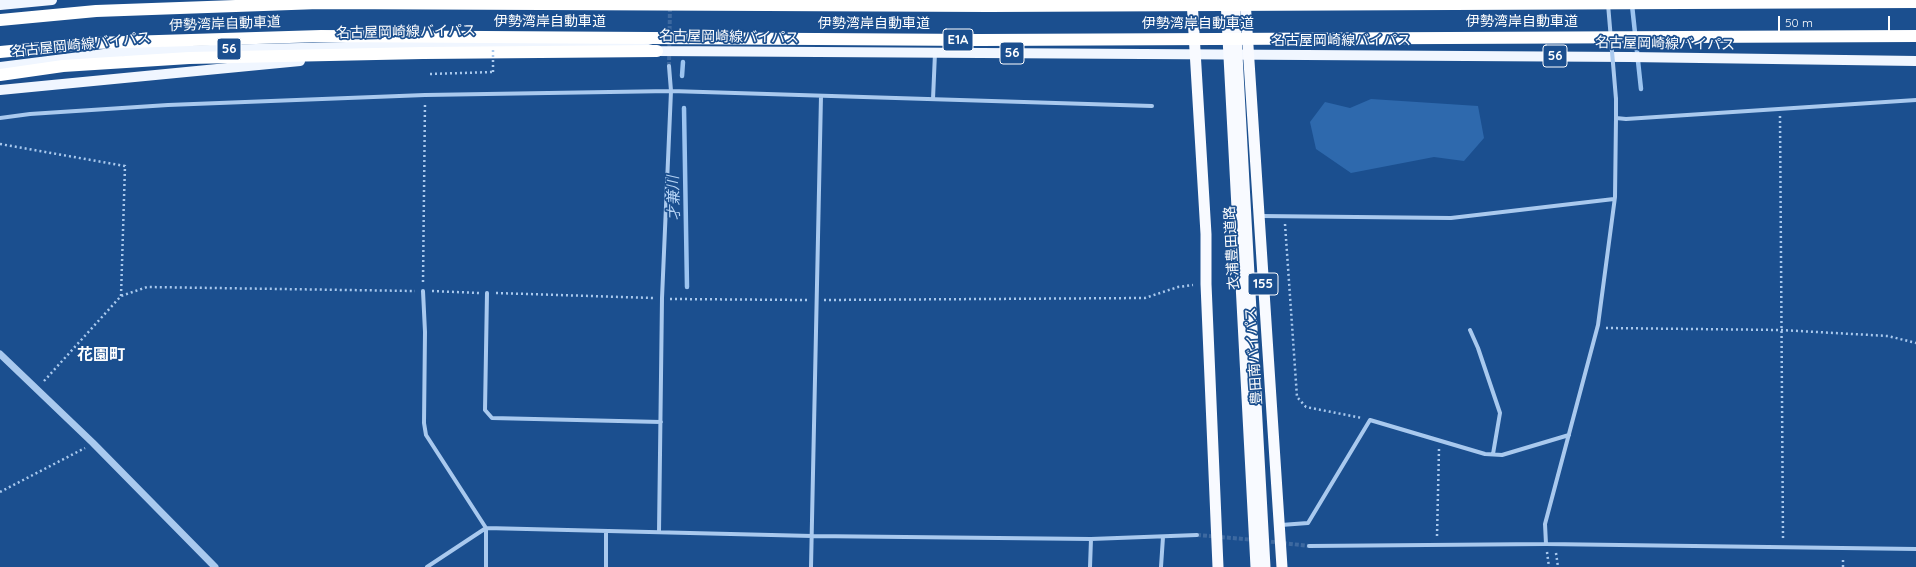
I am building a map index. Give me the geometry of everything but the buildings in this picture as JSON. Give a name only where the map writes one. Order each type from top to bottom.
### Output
[{"type":"highway","points":[[1192,0],[1206,234],[1206,284],[1218,567]]},
{"type":"highway","name":"衣浦豊田道路","points":[[1226,0],[1256,567]]},
{"type":"highway","name":"衣浦豊田道路","points":[[1234,0],[1265,567]]},
{"type":"highway","name":"豊田南バイパス","points":[[1245,0],[1258,216],[1281,525],[1282,567]]},
{"type":"highway","name":"伊勢湾岸自動車道","points":[[0,20],[96,11],[319,3],[1005,6],[1916,2]]},
{"type":"highway","name":"伊勢湾岸自動車道","points":[[0,52],[94,43],[321,36],[988,40],[1916,36]]},
{"type":"highway","points":[[0,75],[63,66],[189,58],[423,53],[657,51]]},
{"type":"main road","points":[[4,5],[52,0]]},
{"type":"main road","name":"名古屋岡崎線バイパス","points":[[0,67],[120,52],[437,45],[627,44],[657,51],[1195,54],[1916,61]]},
{"type":"main road","points":[[0,90],[222,69],[437,45]]},
{"type":"street","points":[[1546,544],[1545,524],[1598,326],[1614,199],[1616,99],[1608,0]]},
{"type":"street","points":[[933,99],[935,52]]},
{"type":"street","points":[[659,532],[662,298],[671,91],[669,66]]},
{"type":"street","points":[[0,118],[30,114],[168,105],[425,95],[671,91],[1152,106]]},
{"type":"street","points":[[811,567],[821,96]]},
{"type":"street","points":[[1616,118],[1626,119],[1780,110],[1916,100]]},
{"type":"street","points":[[1258,216],[1451,218],[1614,199]]},
{"type":"street","points":[[423,291],[425,332],[424,423],[426,434],[486,528],[486,567]]},
{"type":"street","points":[[487,293],[485,410],[492,418],[661,422]]},
{"type":"street","points":[[1470,330],[1478,348],[1500,413],[1493,454]]},
{"type":"street","points":[[0,354],[93,443],[215,567]]},
{"type":"street","points":[[1281,525],[1308,523],[1370,420],[1485,454],[1502,455],[1569,435]]},
{"type":"street","points":[[427,567],[486,528],[812,536],[1091,539],[1163,538],[1197,535]]},
{"type":"street","points":[[606,531],[606,567]]},
{"type":"street","points":[[1161,567],[1163,538]]},
{"type":"street","points":[[1090,567],[1091,539]]},
{"type":"street","points":[[1309,546],[1546,544],[1916,549]]},
{"type":"path","points":[[430,74],[493,72]]},
{"type":"path","points":[[37,388],[121,296],[147,286],[423,291],[425,95]]},
{"type":"path","points":[[1780,110],[1783,548]]},
{"type":"path","points":[[0,144],[125,166],[121,296]]},
{"type":"path","points":[[1284,216],[1297,397],[1306,407],[1370,420]]},
{"type":"path","points":[[1598,326],[1607,328],[1781,330],[1888,336],[1916,342]]},
{"type":"path","points":[[1437,545],[1440,440]]},
{"type":"path","points":[[0,492],[93,443]]},
{"type":"path","points":[[1546,544],[1549,567]]},
{"type":"shaded area","points":[[1371,99],[1478,106],[1484,138],[1464,161],[1434,157],[1351,173],[1316,149],[1310,122],[1325,102],[1350,108]]},
{"type":"waterway","points":[[1632,5],[1641,89]]},
{"type":"waterway","name":"才兼川","points":[[682,76],[683,62]]},
{"type":"waterway","name":"才兼川","points":[[684,108],[687,287]]},
{"type":"tunnel","points":[[669,66],[670,6]]},
{"type":"tunnel","points":[[1197,535],[1255,540]]},
{"type":"tunnel","points":[[1265,541],[1309,546]]},
{"type":"district","name":"花園町","points":[[101,355]]}]
